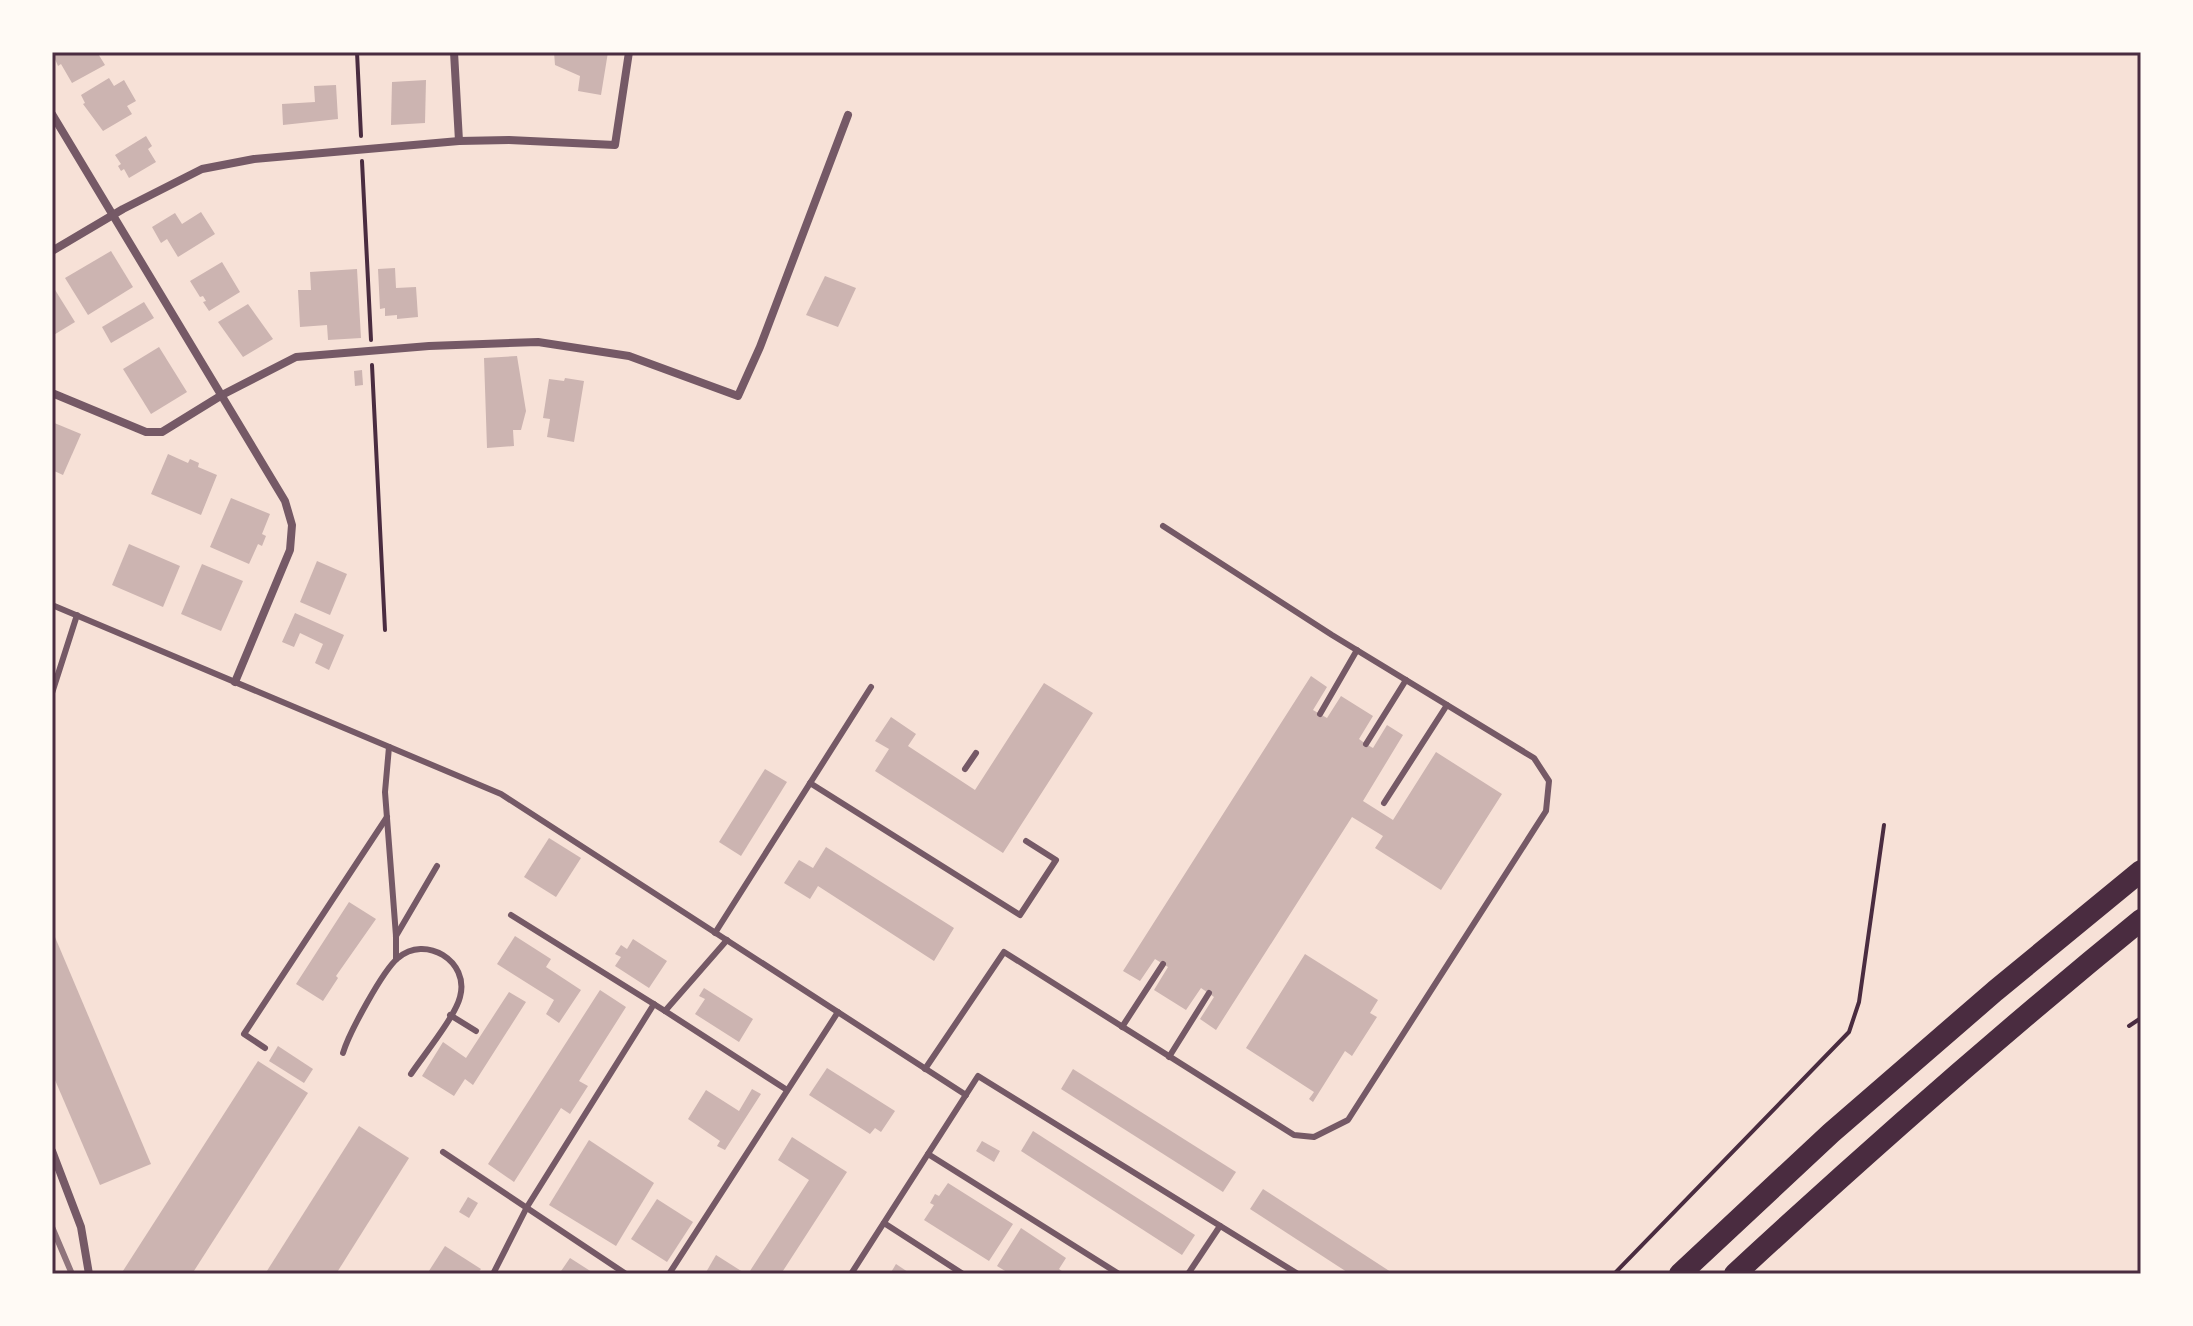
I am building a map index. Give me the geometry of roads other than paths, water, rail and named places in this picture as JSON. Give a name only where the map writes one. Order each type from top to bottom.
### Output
[{"type":"highway","points":[[1680,1274],[1843,1123],[1995,991],[2141,871]]},
{"type":"highway","points":[[1735,1274],[2020,1018],[2141,920]]},
{"type":"street","points":[[454,52],[459,141]]},
{"type":"street","points":[[52,251],[112,215],[202,169],[254,159],[459,141],[615,145],[629,52]]},
{"type":"street","points":[[52,114],[285,501],[292,525],[290,550],[235,682]]},
{"type":"street","points":[[52,393],[146,432],[162,432],[222,395],[296,357],[429,346],[538,342],[629,356],[738,396],[760,347],[848,115]]},
{"type":"street","points":[[52,1151],[81,1227],[89,1274]]},
{"type":"lane","points":[[925,1069],[1004,952],[1294,1135],[1314,1137],[1348,1120],[1546,811],[1549,781],[1534,758],[1163,526]]},
{"type":"lane","points":[[52,605],[501,794],[966,1095]]},
{"type":"lane","points":[[52,693],[77,615]]},
{"type":"lane","points":[[1320,714],[1357,650]]},
{"type":"lane","points":[[1366,744],[1406,680]]},
{"type":"lane","points":[[715,933],[871,687]]},
{"type":"lane","points":[[1384,803],[1447,705]]},
{"type":"lane","points":[[389,747],[385,792],[396,959]]},
{"type":"lane","points":[[965,769],[976,753]]},
{"type":"lane","points":[[810,783],[1020,915],[1056,860],[1026,841]]},
{"type":"lane","points":[[265,1048],[244,1034],[387,817]]},
{"type":"lane","points":[[396,936],[437,866]]},
{"type":"lane","points":[[511,915],[787,1090]]},
{"type":"lane","points":[[665,1011],[727,940]]},
{"type":"lane","points":[[343,1053],[349,1034],[396,959],[410,949],[437,950],[454,962],[460,978],[460,996],[411,1074]]},
{"type":"lane","points":[[1122,1027],[1163,964]]},
{"type":"lane","points":[[1169,1057],[1209,993]]},
{"type":"lane","points":[[493,1274],[527,1207],[654,1004]]},
{"type":"lane","points":[[669,1274],[838,1012]]},
{"type":"lane","points":[[450,1015],[476,1031]]},
{"type":"lane","points":[[851,1274],[978,1076],[1298,1274]]},
{"type":"lane","points":[[443,1152],[626,1274]]},
{"type":"lane","points":[[928,1154],[1119,1274]]},
{"type":"lane","points":[[884,1223],[963,1274]]},
{"type":"lane","points":[[1188,1274],[1220,1226]]},
{"type":"railway","points":[[52,1227],[72,1274]]}]
